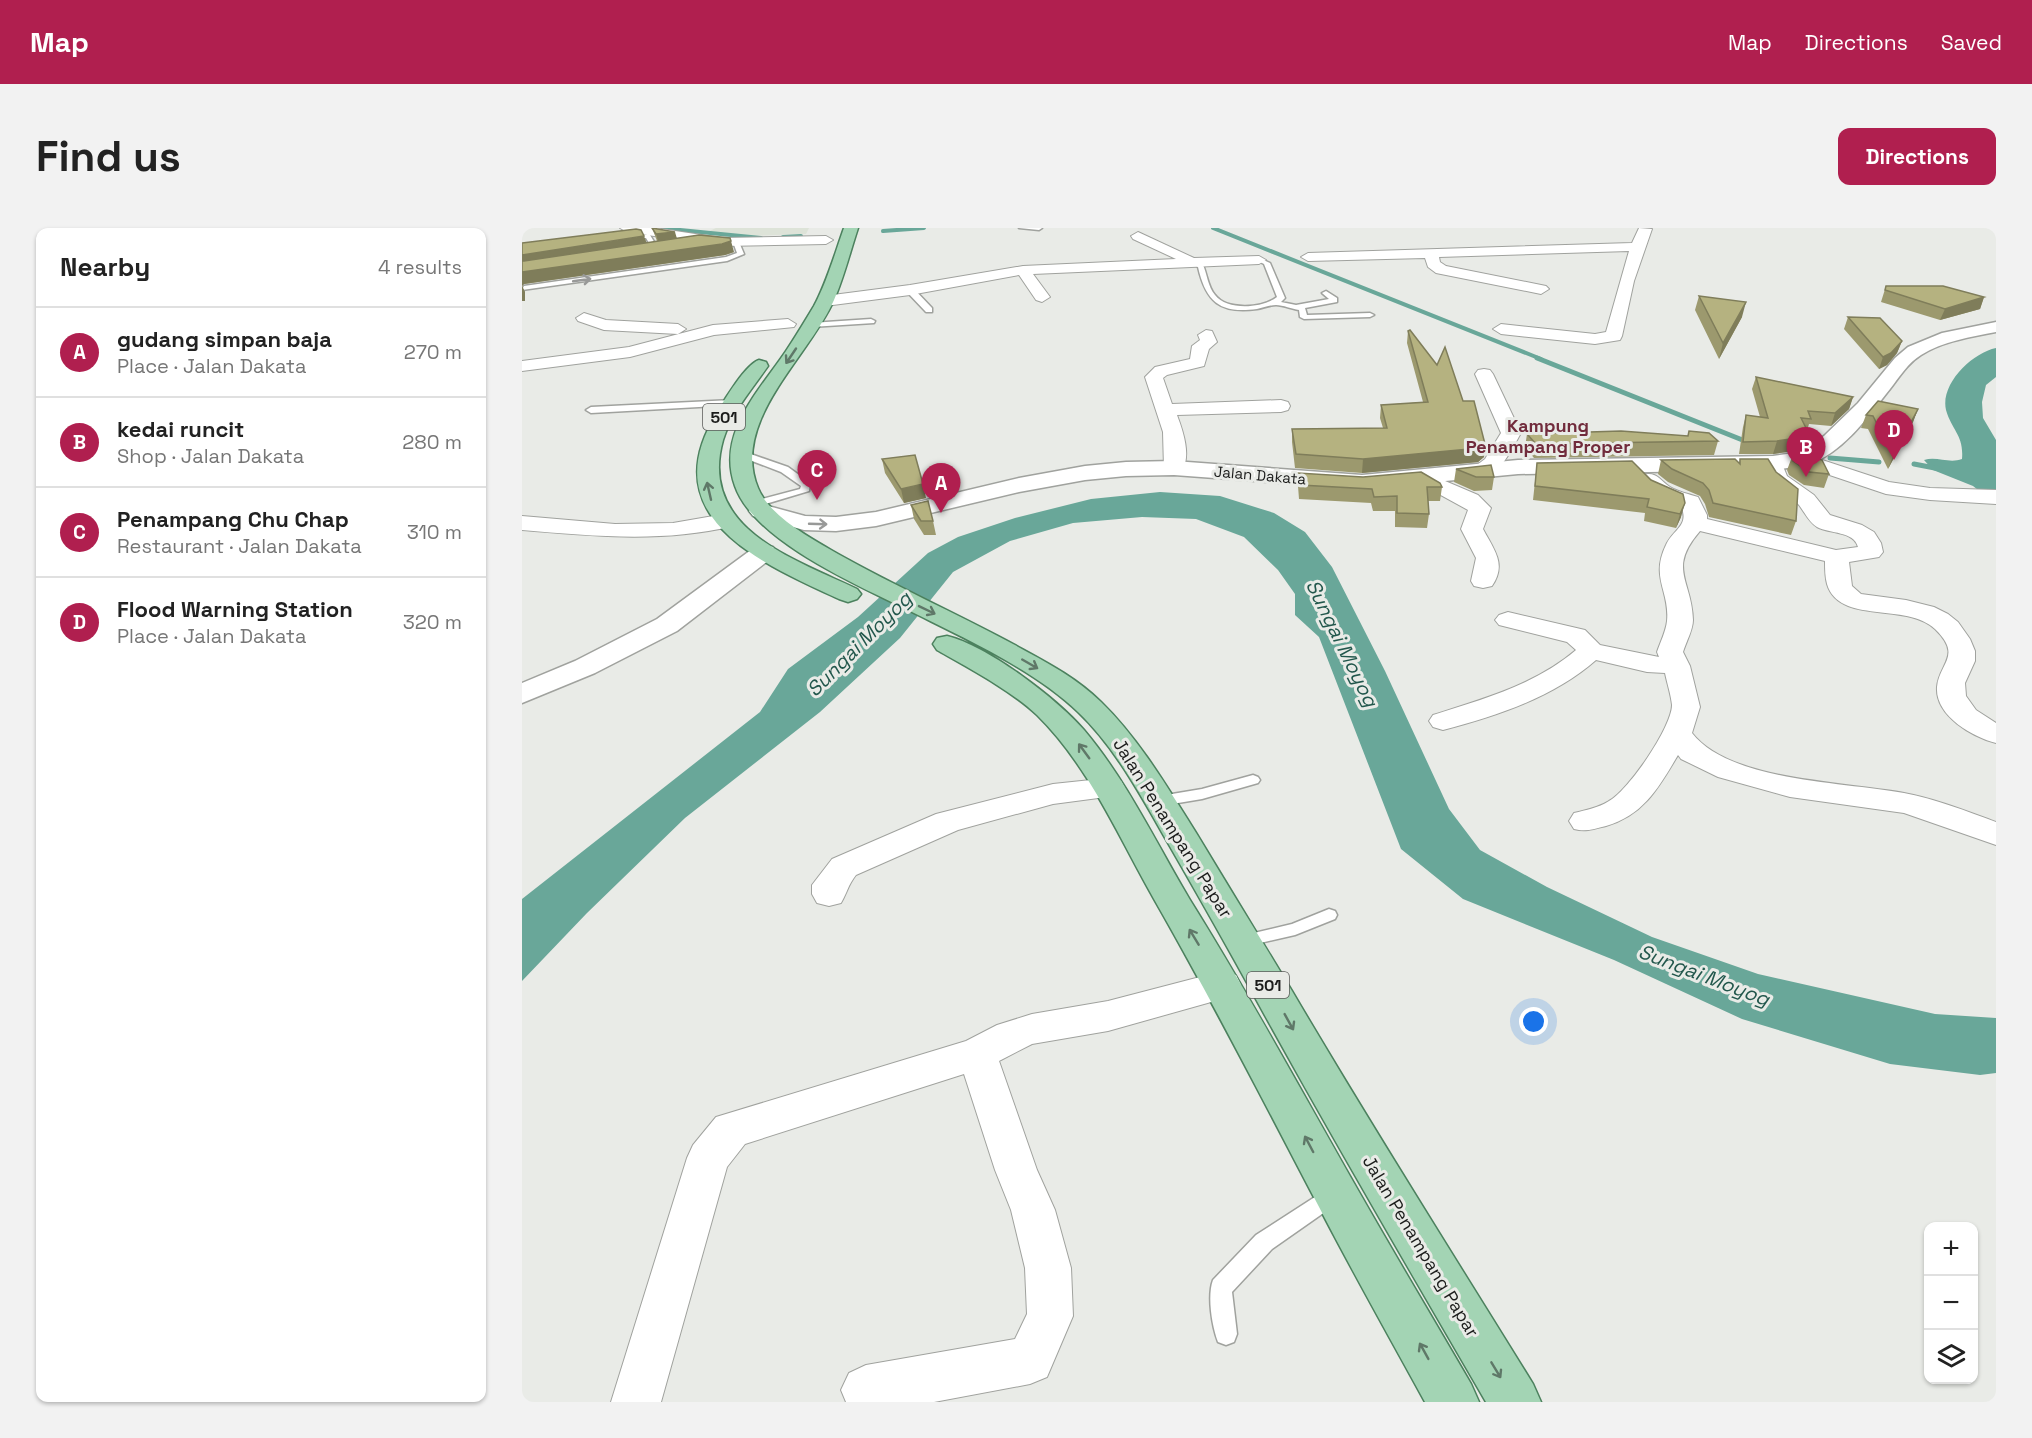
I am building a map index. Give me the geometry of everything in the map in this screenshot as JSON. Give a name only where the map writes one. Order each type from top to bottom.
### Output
[{"type":"main road","name":"501","points":[[758,508],[746,486],[740,462],[744,436],[755,409],[811,326],[825,301],[851,228]]},
{"type":"main road","points":[[816,269],[829,234]]},
{"type":"main road","name":"Jalan Penampang Papar","points":[[798,306],[772,348],[732,403],[712,442],[706,475],[711,500],[725,521],[743,538],[764,552],[857,575],[945,631],[993,670],[1046,707],[1074,738],[1110,788],[1151,864],[1223,985],[1335,1192],[1453,1402]]},
{"type":"main road","name":"Jalan Penampang Papar","points":[[758,508],[801,543],[819,567],[945,631],[1051,676],[1079,697],[1111,729],[1160,801],[1331,1096],[1515,1402]]},
{"type":"street","points":[[627,228],[736,243],[829,234]]},
{"type":"street","points":[[1501,329],[1595,339],[1614,336],[1635,247],[1645,228]]},
{"type":"street","points":[[1138,236],[1193,262]]},
{"type":"street","points":[[1527,251],[1536,236]]},
{"type":"street","points":[[1424,240],[1424,254],[1441,270],[1541,289]]},
{"type":"street","points":[[1308,257],[1635,247]]},
{"type":"street","points":[[825,301],[910,290],[1023,270],[1259,260]]},
{"type":"street","points":[[1023,270],[1042,297]]},
{"type":"street","points":[[585,318],[604,326],[713,330],[788,324]]},
{"type":"street","name":"Jalan Dakata","points":[[758,508],[804,523],[836,524],[876,519],[1018,485],[1085,473],[1174,468],[1343,482],[1424,478],[1479,471],[1633,464],[1773,463],[1801,459],[1812,455],[1833,438],[1878,391],[1905,358],[1922,347],[1950,337],[1996,327]]},
{"type":"street","points":[[522,366],[585,360],[630,352],[713,330]]},
{"type":"street","points":[[1174,468],[1177,450],[1154,377],[1161,371],[1198,362],[1201,346],[1209,342],[1206,335]]},
{"type":"street","points":[[1479,471],[1493,463],[1511,433],[1484,374]]},
{"type":"street","points":[[1166,410],[1281,406]]},
{"type":"street","points":[[1801,459],[1886,488],[1929,494],[1996,497]]},
{"type":"street","points":[[1695,523],[1836,557],[1871,552],[1869,540],[1862,533],[1823,521],[1805,500],[1784,485],[1777,476],[1773,463]]},
{"type":"street","points":[[1585,821],[1615,813],[1643,789],[1660,758],[1677,734],[1686,706],[1677,666],[1670,652],[1680,622],[1670,566],[1679,541],[1695,523],[1695,509],[1690,502],[1656,488],[1633,464]]},
{"type":"street","points":[[1424,478],[1470,500],[1480,508],[1472,529],[1490,565],[1483,581]]},
{"type":"street","name":"Jalan Dakata","points":[[819,567],[849,532],[876,519]]},
{"type":"street","points":[[522,523],[615,531],[673,530],[725,521]]},
{"type":"street","points":[[522,694],[585,667],[667,625],[764,552]]},
{"type":"street","points":[[1836,557],[1839,587],[1853,600],[1922,612],[1940,620],[1952,634],[1963,658],[1951,688],[1955,700],[1970,721],[1996,734]]},
{"type":"street","points":[[1508,620],[1576,636],[1591,651],[1647,664],[1677,666]]},
{"type":"street","points":[[1443,721],[1529,691],[1566,671],[1591,651]]},
{"type":"street","points":[[1677,734],[1691,752],[1729,770],[1801,790],[1904,803],[1934,811],[1996,834]]},
{"type":"street","points":[[829,894],[829,885],[844,867],[947,822],[1053,794],[1110,788]]},
{"type":"street","points":[[636,1402],[708,1158],[731,1130],[976,1054],[1011,1036],[1032,1029],[1108,1016],[1223,985]]},
{"type":"street","points":[[866,1390],[1030,1360],[1050,1316],[1048,1268],[1033,1210],[1016,1170],[976,1054]]},
{"type":"lane","points":[[1022,228],[1039,228]]},
{"type":"lane","points":[[616,238],[648,236],[660,249],[646,251]]},
{"type":"lane","points":[[685,246],[713,241]]},
{"type":"lane","points":[[524,288],[727,259],[741,254],[736,243]]},
{"type":"lane","points":[[1259,260],[1267,263],[1281,298],[1277,303]]},
{"type":"lane","points":[[1193,262],[1201,266],[1209,294],[1224,307],[1243,308],[1277,303],[1299,307],[1334,300],[1326,293]]},
{"type":"lane","points":[[522,298],[526,278]]},
{"type":"lane","points":[[910,290],[929,310]]},
{"type":"lane","points":[[1299,307],[1304,317],[1370,315]]},
{"type":"lane","points":[[811,326],[871,321]]},
{"type":"lane","points":[[591,410],[732,403]]},
{"type":"lane","points":[[742,454],[781,466],[796,475],[806,485],[804,491],[758,508]]},
{"type":"lane","points":[[1160,801],[1202,794],[1253,780]]},
{"type":"lane","points":[[1243,941],[1295,929],[1329,915]]},
{"type":"lane","points":[[1226,1334],[1221,1288],[1264,1242],[1335,1192]]},
{"type":"shaded area","points":[[716,228],[809,228],[806,234],[749,236],[707,232]]},
{"type":"water","points":[[1996,348],[1996,377],[1986,385],[1982,402],[1983,418],[1996,440],[1996,504],[1973,486],[1933,470],[1924,460],[1962,459],[1961,444],[1946,410],[1945,400],[1948,390],[1953,380],[1968,363],[1977,356]]},
{"type":"water","name":"Sungai Moyog","points":[[1160,492],[1220,496],[1274,513],[1305,532],[1332,567],[1385,671],[1449,809],[1480,850],[1547,887],[1652,937],[1758,974],[1935,1014],[1996,1018],[1996,1073],[1980,1075],[1890,1064],[1742,1019],[1614,960],[1463,899],[1401,849],[1319,637],[1295,615],[1295,594],[1278,570],[1244,537],[1196,519],[1142,517],[1073,523],[1010,541],[953,572],[900,638],[820,712],[685,818],[587,913],[522,981],[522,899],[760,712],[788,669],[858,617],[928,553],[958,537],[1015,518],[1091,499]]},
{"type":"building","points":[[652,228],[675,232],[656,234]]},
{"type":"building","points":[[641,230],[644,236],[522,255],[522,243]]},
{"type":"building","points":[[699,235],[730,238],[731,241],[522,272],[522,261]]},
{"type":"building","points":[[1886,286],[1943,286],[1984,297],[1945,309],[1885,290]]},
{"type":"building","points":[[1699,296],[1746,302],[1723,343]]},
{"type":"building","points":[[1848,317],[1880,318],[1902,341],[1891,353],[1883,357]]},
{"type":"building","points":[[1410,330],[1437,365],[1445,347],[1463,401],[1474,401],[1485,444],[1480,448],[1363,459],[1296,454],[1292,429],[1387,428],[1381,405],[1428,402],[1408,331]]},
{"type":"building","points":[[1756,377],[1853,397],[1835,413],[1808,411],[1811,419],[1801,418],[1809,434],[1804,437],[1743,442],[1746,415],[1768,418]]},
{"type":"building","points":[[1878,401],[1918,409],[1893,456],[1873,416],[1866,415]]},
{"type":"building","points":[[1621,431],[1688,436],[1689,431],[1709,433],[1718,441],[1536,444],[1527,434]]},
{"type":"building","points":[[1806,454],[1822,460],[1829,474],[1809,472],[1793,461],[1792,457]]},
{"type":"building","points":[[915,455],[923,484],[901,489],[882,459]]},
{"type":"building","points":[[1735,459],[1740,464],[1740,459],[1768,459],[1776,472],[1798,489],[1796,521],[1713,503],[1709,490],[1703,483],[1672,469],[1661,460]]},
{"type":"building","points":[[1632,461],[1651,480],[1683,494],[1685,503],[1680,514],[1647,507],[1649,499],[1535,486],[1537,463]]},
{"type":"building","points":[[1491,465],[1494,477],[1476,477],[1456,469]]},
{"type":"building","points":[[1421,472],[1440,483],[1442,487],[1427,487],[1429,514],[1397,513],[1397,496],[1374,497],[1372,489],[1300,485],[1298,473],[1363,477]]},
{"type":"building","points":[[928,501],[933,521],[921,521],[911,505]]},
{"type":"waterway","points":[[660,228],[761,238]]},
{"type":"waterway","points":[[883,231],[924,228]]},
{"type":"waterway","points":[[1213,228],[1541,359]]},
{"type":"waterway","points":[[783,237],[801,236]]},
{"type":"waterway","points":[[1537,358],[1750,443]]},
{"type":"waterway","points":[[1830,458],[1879,462]]},
{"type":"waterway","points":[[1914,464],[1940,469]]},
{"type":"place","name":"Flood Warning Station","points":[[1894,460]]},
{"type":"place","name":"kedai runcit","points":[[1806,477]]},
{"type":"place","name":"Penampang Chu Chap","points":[[817,500]]},
{"type":"place","name":"gudang simpan baja","points":[[941,513]]},
{"type":"district","name":"Kampung Penampang Proper","points":[[1548,435]]}]
